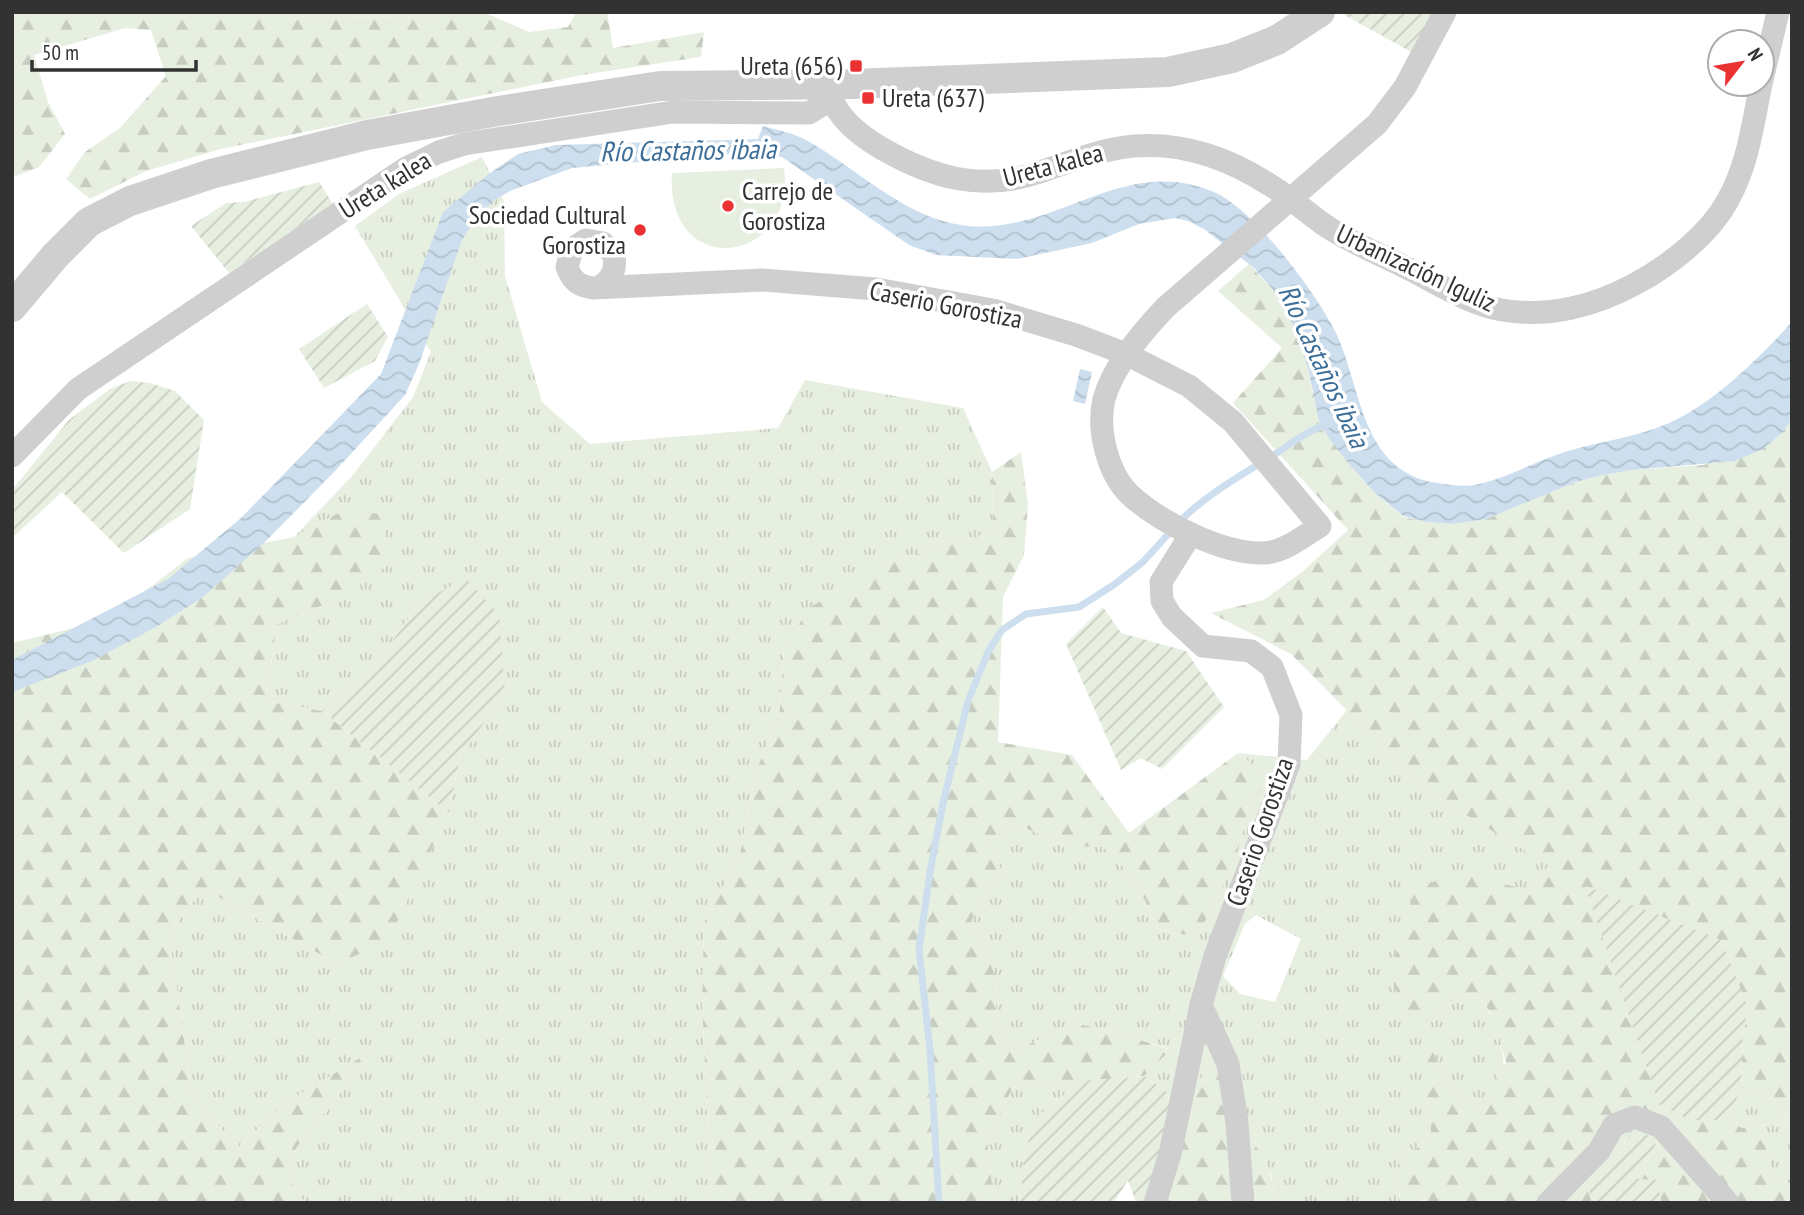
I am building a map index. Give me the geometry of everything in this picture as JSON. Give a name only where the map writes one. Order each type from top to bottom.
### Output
[{"type":"street","name":"Ureta kalea","points":[[12,307],[55,256],[89,222],[130,201],[211,174],[367,135],[660,86],[829,92],[1168,72],[1232,58],[1277,40],[1320,12]]},
{"type":"street","points":[[1191,534],[1160,517],[1128,493],[1113,470],[1101,424],[1104,398],[1126,354],[1145,328],[1182,292],[1377,124],[1405,87],[1445,12]]},
{"type":"street","name":"Ureta kalea","points":[[829,92],[843,117],[872,143],[936,175],[974,182],[1010,180],[1107,149],[1173,147],[1214,155],[1269,184],[1289,198]]},
{"type":"street","name":"Ureta kalea","points":[[12,456],[78,389],[406,168],[439,152],[464,144],[673,112],[810,113],[829,92]]},
{"type":"street","name":"Urbanización Iguliz","points":[[1289,198],[1329,228],[1462,296],[1501,310],[1546,313],[1586,305],[1618,293],[1651,275],[1693,243],[1728,201],[1747,152],[1759,98]]},
{"type":"street","name":"Caserio Gorostiza","points":[[601,286],[762,281],[876,289],[993,310],[1076,335],[1126,354],[1189,386],[1233,422],[1320,526],[1284,548],[1265,554],[1233,550],[1191,534],[1161,582],[1162,601],[1172,617],[1203,646],[1251,651],[1272,667],[1291,715],[1289,764],[1215,956],[1201,1005],[1170,1154],[1155,1203]]},
{"type":"street","points":[[1201,1005],[1228,1064],[1237,1123],[1243,1203]]},
{"type":"street","points":[[1548,1203],[1599,1151],[1614,1125],[1635,1117],[1661,1127],[1728,1203]]},
{"type":"green space","points":[[12,12],[301,12],[303,18],[437,17],[446,12],[483,12],[529,32],[568,27],[576,12],[607,12],[613,48],[704,32],[701,57],[582,75],[221,149],[146,171],[90,199],[66,179],[85,152],[120,128],[166,76],[151,30],[125,28],[34,55],[48,102],[65,134],[39,167],[16,176],[12,173]]},
{"type":"green space","points":[[301,12],[446,12],[438,17],[303,18]]},
{"type":"green space","points":[[1339,12],[1436,12],[1415,54]]},
{"type":"green space","points":[[482,157],[504,201],[505,276],[542,402],[590,444],[778,428],[805,380],[963,408],[992,472],[993,532],[939,546],[889,564],[784,648],[779,720],[756,770],[740,854],[704,923],[702,1001],[711,1203],[305,1203],[291,1181],[296,1148],[375,1050],[285,1103],[238,1148],[192,1095],[169,934],[203,888],[337,964],[449,813],[460,757],[505,693],[418,604],[371,672],[322,711],[266,701],[277,624],[333,601],[342,511],[294,537],[353,475],[413,397],[431,352],[355,226],[399,194]]},
{"type":"green space","name":"Carrejo de Gorostiza","points":[[784,168],[783,201],[771,225],[752,241],[730,248],[708,245],[688,232],[675,208],[672,173]]},
{"type":"green space","points":[[319,182],[333,204],[229,273],[191,226],[226,203],[244,202]]},
{"type":"green space","points":[[1249,264],[1274,291],[1292,323],[1308,368],[1312,391],[1349,464],[1375,493],[1403,517],[1453,524],[1486,519],[1576,482],[1599,476],[1632,470],[1704,465],[1783,431],[1792,418],[1792,1130],[1786,1125],[1781,1105],[1757,1092],[1741,1088],[1743,1035],[1748,1007],[1689,1120],[1728,1120],[1742,1128],[1766,1125],[1766,1148],[1771,1174],[1792,1185],[1792,1203],[1661,1203],[1658,1180],[1635,1180],[1656,1144],[1629,1136],[1614,1162],[1591,1182],[1592,1203],[1426,1203],[1424,1198],[1421,1203],[1399,1203],[1397,1155],[1418,1148],[1431,1132],[1427,1097],[1416,1048],[1433,1051],[1450,1085],[1461,1097],[1479,1108],[1502,1095],[1495,1078],[1506,1063],[1500,1039],[1483,1030],[1491,1013],[1479,997],[1453,1000],[1430,1021],[1406,1013],[1391,978],[1401,930],[1416,887],[1460,874],[1528,890],[1549,865],[1428,792],[1291,654],[1211,613],[1264,600],[1302,572],[1348,530],[1233,403],[1282,348],[1218,291]]},
{"type":"green space","points":[[367,304],[388,337],[375,361],[324,388],[299,349]]},
{"type":"green space","points":[[130,381],[150,383],[175,391],[204,420],[190,509],[124,553],[62,492],[12,538],[12,490],[69,420],[110,389]]},
{"type":"green space","points":[[1021,452],[1028,504],[1024,555],[1003,597],[998,742],[1072,755],[1129,833],[1238,753],[1268,778],[1249,807],[1238,850],[1218,898],[1196,937],[1158,929],[1136,881],[1103,847],[1065,846],[1019,825],[989,839],[1001,871],[971,921],[997,979],[995,1019],[1013,1052],[1074,1023],[1120,1033],[1170,1050],[1144,1076],[1013,1087],[987,1140],[994,1203],[711,1203],[702,1001],[704,923],[740,854],[756,770],[779,720],[784,648],[810,607],[889,564],[939,546],[993,532],[992,472]]},
{"type":"green space","points":[[342,511],[382,514],[388,565],[333,601],[277,624],[266,701],[322,711],[449,813],[388,941],[337,964],[203,888],[169,934],[192,1095],[238,1148],[285,1103],[377,1048],[296,1148],[291,1181],[305,1203],[12,1203],[12,643],[78,627],[135,599],[188,558],[294,537]]},
{"type":"green space","points":[[465,578],[499,614],[505,693],[460,757],[449,813],[322,711],[371,672],[418,604]]},
{"type":"green space","points":[[1103,607],[1121,633],[1186,651],[1224,707],[1162,769],[1141,758],[1121,770],[1066,644]]},
{"type":"green space","points":[[1347,710],[1428,792],[1550,865],[1528,890],[1498,884],[1430,1021],[1453,1000],[1479,997],[1493,1020],[1501,1043],[1503,1095],[1479,1108],[1461,1097],[1450,1085],[1433,1051],[1427,1097],[1431,1132],[1418,1148],[1397,1155],[1399,1203],[1275,1203],[1271,1173],[1249,1141],[1243,1109],[1243,1076],[1210,1063],[1186,1120],[1165,1090],[1144,1076],[1169,1049],[1120,1033],[1074,1023],[1013,1052],[995,1019],[997,979],[971,921],[1001,871],[989,839],[1019,825],[1065,846],[1103,846],[1136,881],[1158,929],[1196,937],[1218,898],[1238,850],[1249,807],[1268,778],[1238,753],[1307,760]],"holes":[[[1256,915],[1301,939],[1275,1002],[1240,994],[1223,976],[1245,924]]]},
{"type":"green space","points":[[1585,886],[1721,940],[1748,1007],[1743,1035],[1741,1088],[1728,1120],[1689,1120],[1659,1104]]},
{"type":"green space","points":[[1210,1062],[1243,1076],[1243,1109],[1249,1141],[1266,1161],[1275,1203],[1164,1203],[1198,1084]]},
{"type":"green space","points":[[1144,1076],[1165,1090],[1186,1120],[1164,1203],[1136,1203],[1128,1180],[1111,1203],[1020,1203],[1024,1155],[1036,1117],[1081,1081]]},
{"type":"green space","points":[[1081,1081],[1036,1117],[1024,1155],[1020,1203],[994,1203],[987,1140],[1013,1087]]},
{"type":"green space","points":[[1741,1088],[1757,1092],[1781,1105],[1786,1125],[1792,1130],[1792,1185],[1771,1174],[1766,1148],[1766,1125],[1742,1128],[1728,1120]]},
{"type":"green space","points":[[1644,1132],[1656,1144],[1636,1179],[1658,1180],[1661,1203],[1592,1203],[1591,1182],[1616,1159],[1629,1136]]},
{"type":"water","name":"Río Castaños ibaia","points":[[763,126],[806,140],[880,190],[920,212],[961,225],[994,226],[1026,220],[1117,189],[1148,182],[1180,183],[1214,192],[1230,201],[1265,234],[1315,298],[1337,335],[1368,426],[1393,463],[1412,476],[1437,483],[1475,485],[1565,452],[1669,423],[1719,392],[1792,322],[1792,418],[1784,431],[1763,449],[1735,461],[1632,470],[1599,476],[1576,482],[1486,519],[1453,524],[1427,522],[1403,516],[1375,493],[1349,464],[1319,421],[1308,368],[1292,323],[1274,291],[1254,268],[1204,229],[1188,221],[1175,218],[1139,224],[1092,243],[1017,259],[936,255],[909,245],[782,157],[727,154],[572,168],[510,191],[493,201],[474,221],[462,240],[419,364],[405,395],[264,543],[203,597],[156,627],[92,661],[12,692],[12,660],[168,579],[241,518],[381,374],[443,212],[490,173],[518,154],[556,145],[758,139]]},
{"type":"water","points":[[1080,369],[1092,372],[1085,404],[1073,401]]},
{"type":"waterway","name":"Río Castaños ibaia","points":[[1179,522],[1201,502],[1226,485],[1302,436],[1329,424]]},
{"type":"waterway","points":[[939,1203],[930,1050],[919,949],[943,803],[968,701],[989,650],[1002,630],[1026,614],[1079,607],[1143,562],[1172,530]]},
{"type":"place","name":"Ureta (656)","points":[[856,66]]},
{"type":"place","name":"Ureta (637)","points":[[868,98]]},
{"type":"place","name":"Carrejo de Gorostiza","points":[[728,206]]},
{"type":"place","name":"Sociedad Cultural Gorostiza","points":[[640,230]]}]
